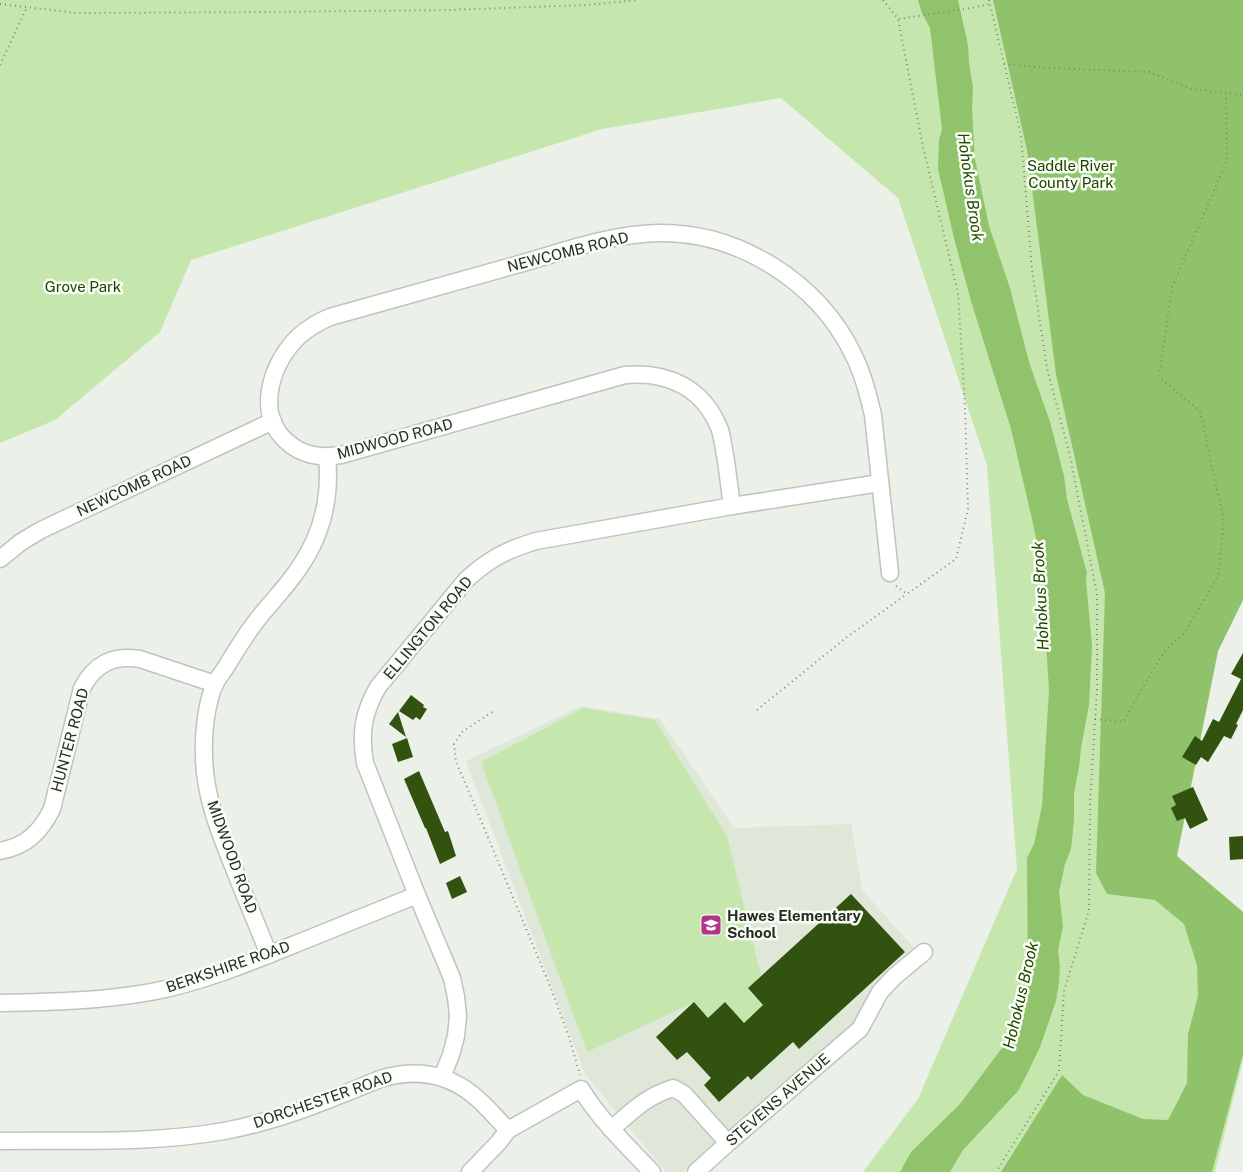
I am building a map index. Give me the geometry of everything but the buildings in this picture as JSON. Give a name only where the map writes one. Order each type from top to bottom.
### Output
[{"type":"street","name":"NEWCOMB ROAD","points":[[327,457],[314,456],[290,445],[281,436],[270,413],[270,387],[278,365],[288,349],[309,328],[325,319],[592,243],[637,234],[683,234],[705,238],[731,245],[752,254],[793,280],[826,312],[840,330],[853,353],[862,374],[873,415],[890,573]]},
{"type":"street","name":"MIDWOOD ROAD","points":[[269,956],[216,822],[205,775],[205,728],[208,706],[215,684],[254,623],[299,569],[310,550],[325,511],[328,492],[327,457],[341,455],[625,375],[641,374],[670,379],[695,394],[706,406],[720,431],[732,506]]},
{"type":"street","name":"NEWCOMB ROAD","points":[[0,560],[21,542],[42,530],[273,421]]},
{"type":"street","name":"ELLINGTON ROAD","points":[[442,1077],[456,1036],[458,1016],[456,997],[452,978],[417,895],[366,763],[363,747],[363,730],[366,714],[378,687],[466,580],[480,567],[515,547],[536,541],[732,506],[880,483]]},
{"type":"street","name":"HUNTER ROAD","points":[[0,852],[25,842],[36,834],[46,822],[52,809],[82,688],[87,678],[95,670],[104,663],[116,659],[140,659],[215,684]]},
{"type":"street","name":"BERKSHIRE ROAD","points":[[0,1003],[70,1002],[109,998],[152,992],[203,979],[269,956],[417,895]]},
{"type":"street","name":"STEVENS AVENUE","points":[[696,1172],[860,1029],[880,992],[894,977],[924,952]]},
{"type":"street","name":"DORCHESTER ROAD","points":[[0,1141],[154,1139],[226,1130],[290,1114],[392,1075],[408,1073],[442,1077],[460,1086],[473,1095],[508,1130]]},
{"type":"street","points":[[611,1129],[647,1099],[673,1088],[684,1094],[728,1143]]},
{"type":"street","points":[[470,1172],[508,1130],[581,1089],[611,1129],[652,1172]]},
{"type":"path","points":[[0,4],[77,13],[408,11],[586,5],[639,0]]},
{"type":"path","points":[[757,710],[847,637],[956,559],[968,509],[965,407],[958,293],[923,147],[898,19],[883,0]]},
{"type":"path","points":[[989,0],[1021,135],[1032,270],[1047,368],[1070,456],[1097,594],[1097,690],[1090,801],[1089,910],[1064,992],[1059,1071],[996,1172]]},
{"type":"path","points":[[898,19],[989,4]]},
{"type":"path","points":[[0,65],[27,7]]},
{"type":"path","points":[[1003,64],[1149,72],[1191,89],[1243,95]]},
{"type":"path","points":[[1095,719],[1123,722],[1164,652],[1185,632],[1218,576],[1224,522],[1200,412],[1159,377],[1172,287],[1228,161],[1226,93]]},
{"type":"path","points":[[890,573],[886,579],[907,594]]},
{"type":"path","points":[[492,712],[462,732],[454,744],[456,762],[550,986],[579,1070],[581,1089]]},
{"type":"shaded area","name":"Hawes Elementary School","points":[[581,706],[660,719],[734,828],[851,824],[862,890],[925,960],[794,1077],[683,1172],[666,1172],[585,1074],[466,761]]},
{"type":"green space","name":"Saddle River County Park","points":[[0,0],[1243,0],[1243,600],[1218,651],[1177,856],[1243,912],[1243,1060],[1215,1172],[863,1172],[918,1099],[1017,869],[987,465],[898,198],[781,98],[602,129],[191,260],[160,332],[55,420],[0,443]]},
{"type":"green space","points":[[993,0],[1243,0],[1243,600],[1218,651],[1177,856],[1243,912],[1243,1054],[1212,1172],[1001,1172],[1062,1075],[1083,1095],[1143,1119],[1168,1120],[1187,1083],[1188,1034],[1198,996],[1197,965],[1184,924],[1155,900],[1107,894],[1096,873],[1105,593],[1056,374],[1027,150]]},
{"type":"green space","points":[[583,708],[655,720],[727,836],[761,976],[748,988],[763,1005],[744,1023],[725,1002],[708,1018],[693,1003],[587,1052],[481,762]]},
{"type":"water","name":"Hohokus Brook","points":[[918,0],[958,0],[968,45],[973,87],[972,110],[975,159],[989,226],[1010,288],[1029,362],[1050,422],[1064,476],[1067,499],[1087,573],[1092,646],[1089,705],[1074,793],[1071,849],[1065,864],[1059,892],[1063,927],[1058,950],[1060,967],[1056,1001],[1040,1047],[1018,1091],[963,1150],[950,1172],[900,1172],[911,1152],[960,1104],[1017,1028],[1025,1005],[1028,986],[1027,858],[1034,844],[1042,806],[1049,690],[1043,593],[1044,576],[1011,429],[971,301],[938,169],[939,140],[942,129],[930,28]]},
{"type":"place","name":"Hawes Elementary School","points":[[711,925]]},
{"type":"park label","name":"Grove Park","points":[[83,287]]}]
